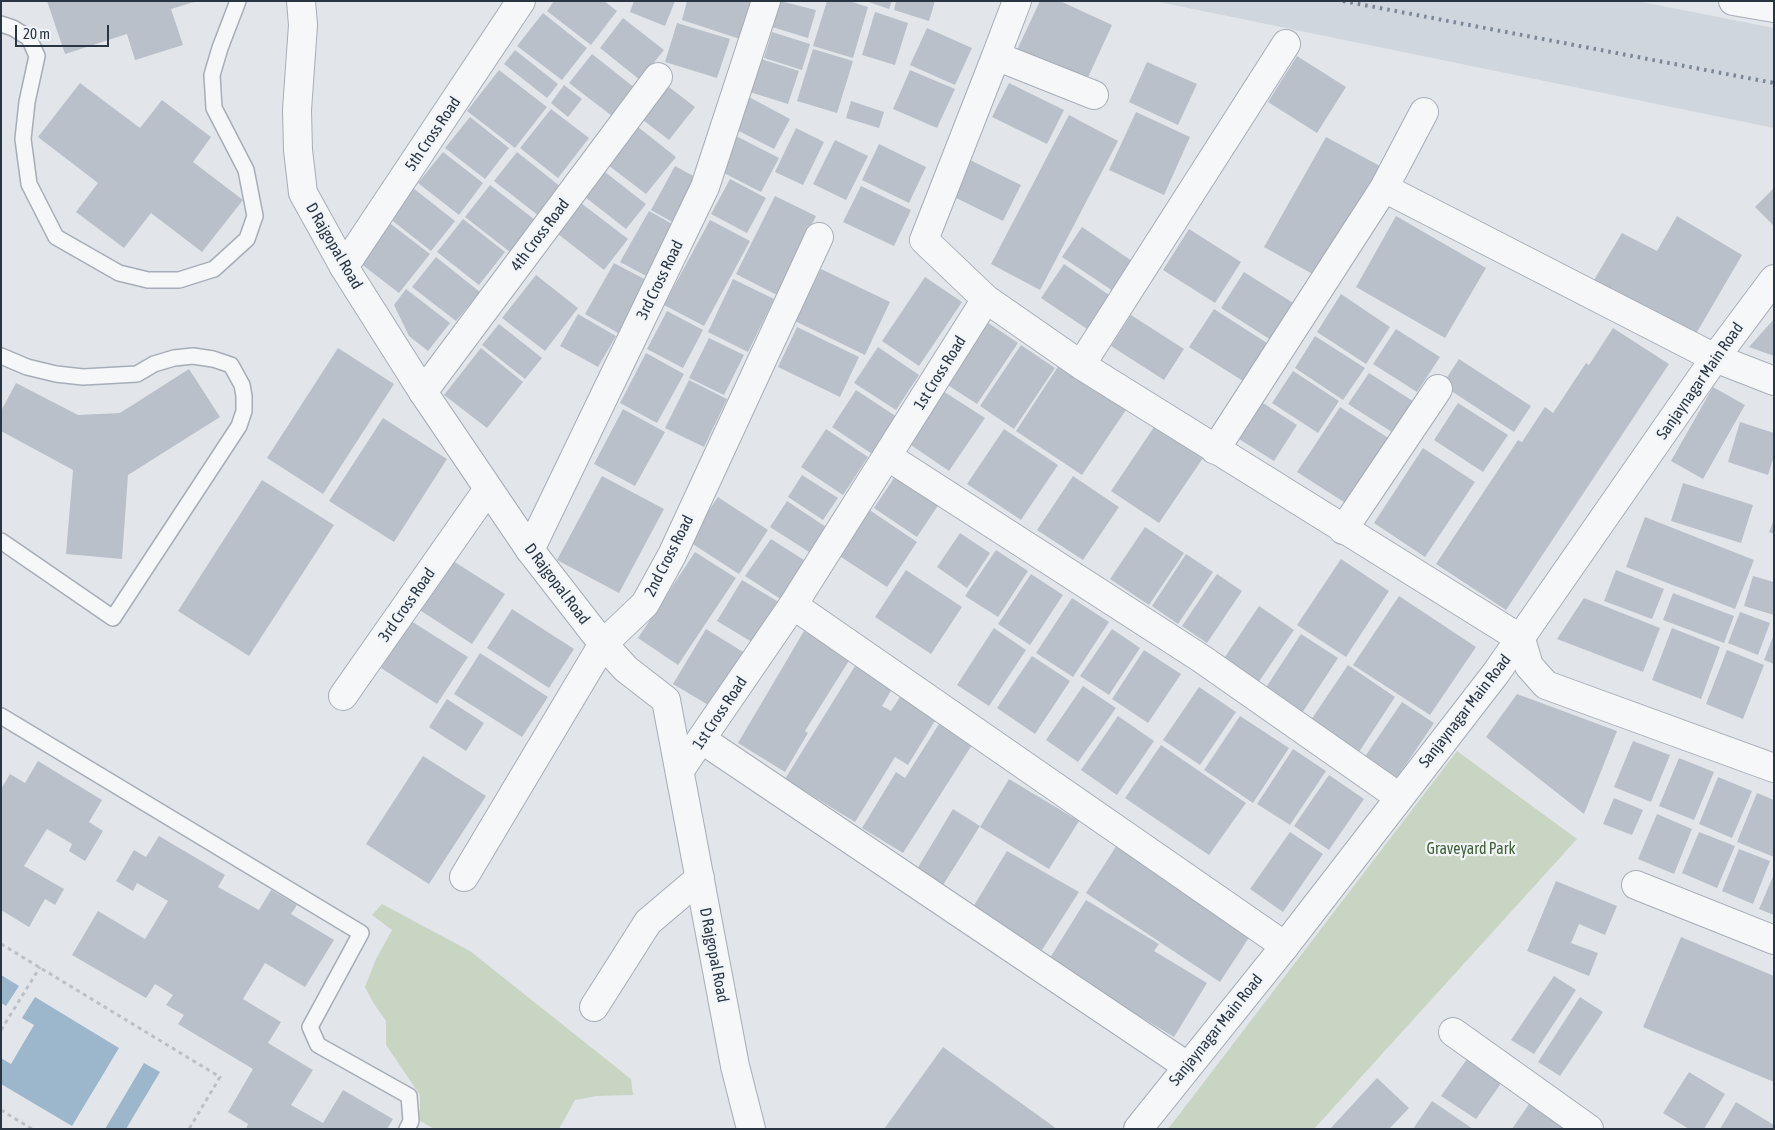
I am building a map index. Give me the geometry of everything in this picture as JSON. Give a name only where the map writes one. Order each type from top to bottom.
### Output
[{"type":"street","name":"D Rajgopal Road","points":[[301,1],[303,25],[298,130],[303,193],[344,266],[422,392],[530,550],[603,644],[626,668],[666,700],[735,1066],[751,1129]]},
{"type":"street","name":"5th Cross Road","points":[[344,266],[521,1]]},
{"type":"street","name":"3rd Cross Road","points":[[530,550],[706,187],[766,1]]},
{"type":"street","points":[[1018,1],[924,240],[986,299],[1081,365],[1520,639],[1529,666],[1546,685],[1774,768]]},
{"type":"street","points":[[1733,1],[1774,8]]},
{"type":"street","points":[[1081,365],[1286,44]]},
{"type":"street","points":[[996,56],[1094,94]]},
{"type":"street","name":"4th Cross Road","points":[[422,392],[658,77]]},
{"type":"street","points":[[1216,450],[1384,188],[1424,112]]},
{"type":"street","points":[[1384,188],[1715,358],[1774,381]]},
{"type":"street","name":"2nd Cross Road","points":[[464,877],[603,644],[645,604],[672,555],[819,237]]},
{"type":"street","name":"Sanjaynagar Main Road","points":[[1138,1129],[1285,946],[1520,639],[1715,358],[1774,279]]},
{"type":"street","name":"1st Cross Road","points":[[680,770],[793,605],[986,299]]},
{"type":"street","points":[[1343,530],[1438,389]]},
{"type":"street","points":[[887,456],[1202,659],[1399,797]]},
{"type":"street","name":"3rd Cross Road","points":[[343,696],[488,489]]},
{"type":"street","points":[[793,605],[1285,946]]},
{"type":"street","points":[[701,739],[1187,1066]]},
{"type":"street","points":[[594,1006],[648,922],[700,878]]},
{"type":"street","points":[[1636,885],[1774,940]]},
{"type":"street","points":[[1453,1032],[1589,1129]]},
{"type":"lane","points":[[1,24],[14,28],[29,38],[37,56],[27,102],[23,139],[28,184],[56,237],[119,273],[148,280],[179,280],[214,269],[248,238],[255,216],[246,170],[214,108],[212,74],[238,1]]},
{"type":"lane","points":[[1,356],[27,367],[83,378],[137,374],[154,364],[174,358],[193,356],[213,358],[231,365],[242,385],[244,396],[244,411],[239,426],[112,618],[1,541]]},
{"type":"lane","points":[[1,716],[361,933],[310,1027],[318,1045],[409,1096],[411,1121],[407,1129]]},
{"type":"path","points":[[1,944],[220,1077],[189,1129]]},
{"type":"path","points":[[1,1030],[40,967]]},
{"type":"path","points":[[1,1110],[32,1129]]},
{"type":"shaded area","points":[[1154,1],[1637,1],[1774,28],[1774,128]]},
{"type":"green space","name":"Graveyard Park","points":[[1457,751],[1577,839],[1314,1129],[1168,1129]]},
{"type":"green space","points":[[382,904],[470,951],[631,1079],[633,1095],[597,1096],[575,1100],[559,1129],[434,1129],[417,1119],[420,1109],[420,1095],[386,1045],[386,1021],[365,987],[376,959],[392,930],[372,915]]},
{"type":"water","points":[[1,975],[19,986],[6,1006],[1,1003]]},
{"type":"water","points":[[35,997],[119,1048],[72,1126],[1,1084],[1,1058],[11,1064],[34,1025],[22,1018]]},
{"type":"water","points":[[144,1063],[160,1072],[126,1129],[105,1129]]},
{"type":"building","points":[[47,1],[194,2],[171,9],[183,45],[135,60],[127,34],[65,54]]},
{"type":"building","points":[[554,1],[604,1],[617,11],[591,45],[547,11]]},
{"type":"building","points":[[634,1],[675,1],[665,26],[630,12]]},
{"type":"building","points":[[687,1],[751,1],[740,39],[682,20]]},
{"type":"building","points":[[780,1],[816,10],[808,38],[772,27]]},
{"type":"building","points":[[827,1],[849,1],[868,7],[853,58],[813,46]]},
{"type":"building","points":[[866,1],[892,1],[889,9]]},
{"type":"building","points":[[896,1],[935,1],[929,21],[894,10]]},
{"type":"building","points":[[1040,1],[1060,1],[1112,25],[1085,84],[1016,52]]},
{"type":"building","points":[[875,12],[908,23],[895,65],[862,55]]},
{"type":"building","points":[[543,13],[587,48],[562,80],[517,46]]},
{"type":"building","points":[[623,18],[664,50],[640,80],[600,48]]},
{"type":"building","points":[[677,23],[730,39],[717,78],[665,62]]},
{"type":"building","points":[[927,28],[972,48],[955,85],[910,65]]},
{"type":"building","points":[[772,32],[810,44],[802,70],[764,58]]},
{"type":"building","points":[[813,49],[853,61],[837,113],[797,101]]},
{"type":"building","points":[[515,50],[558,84],[547,98],[504,64]]},
{"type":"building","points":[[592,54],[635,88],[612,116],[569,83]]},
{"type":"building","points":[[1297,56],[1346,87],[1317,133],[1268,102]]},
{"type":"building","points":[[761,59],[799,71],[788,104],[750,92]]},
{"type":"building","points":[[1147,62],[1197,84],[1178,125],[1129,102]]},
{"type":"building","points":[[499,70],[547,107],[515,148],[467,111]]},
{"type":"building","points":[[910,70],[955,89],[937,128],[893,109]]},
{"type":"building","points":[[80,83],[140,128],[162,100],[211,137],[193,162],[243,200],[202,252],[151,213],[124,248],[76,212],[98,183],[38,137]]},
{"type":"building","points":[[1009,83],[1064,110],[1047,144],[992,117]]},
{"type":"building","points":[[665,84],[695,107],[669,140],[639,117]]},
{"type":"building","points":[[564,85],[582,99],[568,117],[551,103]]},
{"type":"building","points":[[749,97],[790,119],[774,149],[733,128]]},
{"type":"building","points":[[851,101],[884,112],[879,128],[846,118]]},
{"type":"building","points":[[551,109],[589,138],[558,178],[520,148]]},
{"type":"building","points":[[1136,112],[1190,137],[1164,195],[1109,170]]},
{"type":"building","points":[[1069,115],[1118,141],[1040,290],[991,264]]},
{"type":"building","points":[[470,117],[509,148],[485,179],[445,148]]},
{"type":"building","points":[[638,127],[676,157],[646,194],[608,165]]},
{"type":"building","points":[[796,128],[824,142],[803,185],[775,172]]},
{"type":"building","points":[[736,136],[779,158],[761,192],[718,170]]},
{"type":"building","points":[[1326,137],[1380,166],[1318,277],[1264,247]]},
{"type":"building","points":[[835,140],[868,156],[846,200],[813,184]]},
{"type":"building","points":[[879,144],[926,167],[909,203],[862,180]]},
{"type":"building","points":[[443,152],[483,183],[459,215],[418,183]]},
{"type":"building","points":[[517,152],[561,187],[539,216],[494,181]]},
{"type":"building","points":[[970,160],[1021,185],[1003,221],[952,196]]},
{"type":"building","points":[[675,166],[699,179],[674,223],[651,210]]},
{"type":"building","points":[[605,172],[646,204],[626,229],[585,197]]},
{"type":"building","points":[[730,179],[766,198],[747,233],[711,214]]},
{"type":"building","points":[[490,185],[535,220],[510,252],[465,217]]},
{"type":"building","points":[[861,186],[911,210],[894,246],[843,222]]},
{"type":"building","points":[[413,188],[455,221],[431,251],[389,218]]},
{"type":"building","points":[[1774,188],[1774,226],[1755,207]]},
{"type":"building","points":[[775,196],[816,216],[777,295],[736,274]]},
{"type":"building","points":[[581,203],[628,239],[604,270],[558,234]]},
{"type":"building","points":[[649,211],[676,226],[648,277],[620,262]]},
{"type":"building","points":[[1396,216],[1486,268],[1445,338],[1356,287]]},
{"type":"building","points":[[1677,216],[1742,255],[1693,339],[1594,280],[1622,233],[1657,251]]},
{"type":"building","points":[[463,219],[505,252],[479,285],[437,252]]},
{"type":"building","points":[[710,220],[750,241],[704,326],[664,305]]},
{"type":"building","points":[[387,221],[430,254],[399,293],[356,260]]},
{"type":"building","points":[[1082,227],[1132,261],[1113,291],[1062,257]]},
{"type":"building","points":[[1189,229],[1241,262],[1215,303],[1163,270]]},
{"type":"building","points":[[436,257],[480,292],[456,321],[412,287]]},
{"type":"building","points":[[614,263],[648,281],[618,333],[585,314]]},
{"type":"building","points":[[1064,264],[1112,297],[1090,331],[1041,298]]},
{"type":"building","points":[[821,269],[890,302],[865,355],[795,321]]},
{"type":"building","points":[[1244,272],[1298,306],[1274,342],[1221,308]]},
{"type":"building","points":[[536,275],[578,308],[545,351],[502,318]]},
{"type":"building","points":[[925,277],[962,302],[919,366],[882,341]]},
{"type":"building","points":[[733,279],[774,299],[748,352],[708,332]]},
{"type":"building","points":[[406,289],[450,323],[428,351],[409,336],[394,305]]},
{"type":"building","points":[[1341,294],[1390,327],[1366,364],[1317,332]]},
{"type":"building","points":[[1214,309],[1267,343],[1243,381],[1189,347]]},
{"type":"building","points":[[667,311],[703,330],[683,368],[647,349]]},
{"type":"building","points":[[578,314],[616,336],[598,367],[560,346]]},
{"type":"building","points":[[1131,315],[1184,349],[1164,380],[1111,346]]},
{"type":"building","points":[[1774,319],[1774,356],[1749,347]]},
{"type":"building","points":[[984,320],[1018,343],[977,404],[943,382]]},
{"type":"building","points":[[499,324],[542,358],[525,379],[482,345]]},
{"type":"building","points":[[797,327],[859,357],[840,397],[778,367]]},
{"type":"building","points":[[1613,328],[1669,364],[1506,610],[1436,564],[1518,440],[1522,442],[1545,407],[1553,413],[1586,363],[1589,365]]},
{"type":"building","points":[[1396,329],[1440,357],[1417,392],[1373,364]]},
{"type":"building","points":[[1315,336],[1365,368],[1343,400],[1295,368]]},
{"type":"building","points":[[709,338],[744,355],[724,395],[689,378]]},
{"type":"building","points":[[1021,345],[1055,368],[1014,429],[980,406]]},
{"type":"building","points":[[878,347],[919,375],[896,410],[854,383]]},
{"type":"building","points":[[338,348],[394,384],[323,494],[267,458]]},
{"type":"building","points":[[481,348],[523,382],[487,428],[444,395]]},
{"type":"building","points":[[646,353],[684,374],[657,423],[620,403]]},
{"type":"building","points":[[1459,359],[1531,406],[1514,432],[1442,385]]},
{"type":"building","points":[[1059,365],[1126,410],[1082,475],[1016,431]]},
{"type":"building","points":[[189,369],[220,417],[128,475],[122,559],[66,554],[73,470],[1,431],[1,411],[16,383],[78,415],[120,413]]},
{"type":"building","points":[[1293,371],[1339,401],[1318,433],[1272,403]]},
{"type":"building","points":[[1369,373],[1416,403],[1395,434],[1348,404]]},
{"type":"building","points":[[689,380],[727,399],[704,447],[665,428]]},
{"type":"building","points":[[1713,387],[1745,405],[1703,479],[1671,461]]},
{"type":"building","points":[[856,390],[900,419],[875,456],[832,427]]},
{"type":"building","points":[[943,391],[985,418],[949,471],[908,443]]},
{"type":"building","points":[[1263,403],[1297,425],[1274,461],[1239,439]]},
{"type":"building","points":[[1458,403],[1508,435],[1483,472],[1434,440]]},
{"type":"building","points":[[1340,407],[1390,439],[1347,504],[1297,472]]},
{"type":"building","points":[[623,409],[665,432],[635,486],[594,464]]},
{"type":"building","points":[[383,418],[447,459],[394,542],[329,501]]},
{"type":"building","points":[[1740,422],[1774,433],[1774,456],[1768,475],[1728,462]]},
{"type":"building","points":[[1154,427],[1203,458],[1159,523],[1111,491]]},
{"type":"building","points":[[826,429],[868,457],[843,495],[801,467]]},
{"type":"building","points":[[1004,429],[1058,465],[1021,520],[967,484]]},
{"type":"building","points":[[1423,448],[1475,482],[1425,557],[1374,523]]},
{"type":"building","points":[[802,475],[838,498],[823,520],[788,497]]},
{"type":"building","points":[[896,475],[939,504],[917,537],[874,508]]},
{"type":"building","points":[[602,476],[664,509],[619,593],[557,560]]},
{"type":"building","points":[[1073,476],[1119,507],[1083,560],[1037,530]]},
{"type":"building","points":[[262,480],[334,525],[249,656],[178,611]]},
{"type":"building","points":[[1683,483],[1753,505],[1741,543],[1671,521]]},
{"type":"building","points":[[718,497],[768,530],[739,574],[688,541]]},
{"type":"building","points":[[787,501],[826,527],[809,552],[770,527]]},
{"type":"building","points":[[868,509],[917,542],[887,587],[838,555]]},
{"type":"building","points":[[1645,517],[1754,560],[1735,609],[1626,567]]},
{"type":"building","points":[[1774,520],[1774,534],[1769,532]]},
{"type":"building","points":[[1145,527],[1184,553],[1149,605],[1110,579]]},
{"type":"building","points":[[960,533],[990,553],[967,588],[937,567]]},
{"type":"building","points":[[771,539],[807,562],[782,600],[745,576]]},
{"type":"building","points":[[996,550],[1028,571],[998,617],[965,596]]},
{"type":"building","points":[[695,552],[736,578],[678,665],[638,638]]},
{"type":"building","points":[[1186,554],[1213,572],[1178,624],[1152,606]]},
{"type":"building","points":[[450,559],[505,594],[472,644],[418,609]]},
{"type":"building","points":[[1341,559],[1389,591],[1346,657],[1297,625]]},
{"type":"building","points":[[906,570],[962,607],[931,654],[875,617]]},
{"type":"building","points":[[1616,570],[1664,589],[1652,619],[1604,601]]},
{"type":"building","points":[[1031,574],[1063,595],[1030,645],[998,624]]},
{"type":"building","points":[[1217,574],[1242,591],[1207,643],[1182,626]]},
{"type":"building","points":[[1753,576],[1774,582],[1774,615],[1744,606]]},
{"type":"building","points":[[742,580],[782,604],[757,645],[717,621]]},
{"type":"building","points":[[1673,593],[1734,616],[1724,643],[1663,620]]},
{"type":"building","points":[[1399,596],[1476,647],[1430,715],[1353,665]]},
{"type":"building","points":[[1072,598],[1109,622],[1073,677],[1036,653]]},
{"type":"building","points":[[1584,598],[1660,628],[1643,672],[1557,639]]},
{"type":"building","points":[[1259,606],[1294,630],[1258,683],[1223,660]]},
{"type":"building","points":[[512,609],[574,649],[549,688],[487,648]]},
{"type":"building","points":[[1740,612],[1770,623],[1758,655],[1728,643]]},
{"type":"building","points":[[411,621],[468,657],[437,704],[381,668]]},
{"type":"building","points":[[994,628],[1026,650],[989,706],[957,685]]},
{"type":"building","points":[[1672,628],[1720,647],[1701,699],[1652,680]]},
{"type":"building","points":[[706,629],[748,655],[715,709],[673,684]]},
{"type":"building","points":[[1112,629],[1140,648],[1109,695],[1080,676]]},
{"type":"building","points":[[804,631],[850,659],[805,731],[808,733],[785,772],[738,743]]},
{"type":"building","points":[[1301,634],[1338,658],[1302,713],[1265,689]]},
{"type":"building","points":[[1774,634],[1774,664],[1764,660]]},
{"type":"building","points":[[1144,650],[1181,674],[1148,723],[1112,699]]},
{"type":"building","points":[[1727,650],[1764,665],[1743,719],[1706,704]]},
{"type":"building","points":[[480,653],[548,697],[522,737],[454,694]]},
{"type":"building","points":[[1032,656],[1070,681],[1035,734],[997,708]]},
{"type":"building","points":[[1348,665],[1395,697],[1359,752],[1311,720]]},
{"type":"building","points":[[855,666],[892,689],[882,706],[891,711],[900,697],[936,719],[908,765],[895,757],[855,822],[785,779]]},
{"type":"building","points":[[1083,686],[1116,708],[1078,762],[1046,740]]},
{"type":"building","points":[[1199,687],[1236,712],[1200,765],[1163,740]]},
{"type":"building","points":[[1517,694],[1617,731],[1584,814],[1486,737]]},
{"type":"building","points":[[447,699],[484,723],[466,751],[429,727]]},
{"type":"building","points":[[1402,702],[1434,723],[1396,779],[1364,758]]},
{"type":"building","points":[[1118,716],[1154,741],[1117,795],[1081,770]]},
{"type":"building","points":[[1240,716],[1289,748],[1253,803],[1204,770]]},
{"type":"building","points":[[939,724],[972,745],[903,853],[862,828],[896,772],[905,778]]},
{"type":"building","points":[[1633,741],[1670,755],[1651,802],[1614,787]]},
{"type":"building","points":[[1161,745],[1246,803],[1209,855],[1125,798]]},
{"type":"building","points":[[1293,749],[1326,771],[1290,825],[1257,804]]},
{"type":"building","points":[[423,756],[486,796],[429,884],[366,844]]},
{"type":"building","points":[[1679,758],[1714,772],[1694,820],[1659,806]]},
{"type":"building","points":[[38,761],[102,800],[89,822],[103,831],[85,861],[69,851],[72,844],[47,829],[24,866],[64,889],[55,905],[45,899],[29,927],[1,910],[1,789],[10,774],[25,783]]},
{"type":"building","points":[[1329,775],[1364,799],[1329,850],[1294,826]]},
{"type":"building","points":[[1718,777],[1752,791],[1732,838],[1699,824]]},
{"type":"building","points":[[1009,779],[1079,821],[1049,869],[980,827]]},
{"type":"building","points":[[1757,793],[1774,800],[1774,857],[1737,842]]},
{"type":"building","points":[[1614,798],[1643,810],[1632,835],[1603,824]]},
{"type":"building","points":[[953,809],[980,826],[943,885],[917,869]]},
{"type":"building","points":[[1657,814],[1692,829],[1674,874],[1638,859]]},
{"type":"building","points":[[1290,832],[1323,854],[1283,912],[1250,889]]},
{"type":"building","points":[[1699,832],[1735,846],[1717,888],[1682,873]]},
{"type":"building","points":[[159,836],[225,875],[218,887],[259,910],[271,890],[297,905],[291,914],[334,940],[305,987],[265,963],[243,999],[281,1022],[268,1043],[313,1070],[291,1105],[323,1123],[343,1090],[393,1119],[387,1129],[246,1129],[248,1124],[228,1112],[253,1069],[178,1024],[184,1015],[166,1005],[173,995],[155,984],[146,998],[72,955],[98,911],[145,939],[168,901],[137,883],[133,891],[116,881],[134,850],[146,857]]},
{"type":"building","points":[[1117,845],[1252,933],[1220,982],[1086,893]]},
{"type":"building","points":[[1739,849],[1770,861],[1753,904],[1722,891]]},
{"type":"building","points":[[1007,851],[1079,892],[1042,950],[973,907]]},
{"type":"building","points":[[1774,874],[1774,915],[1759,909]]},
{"type":"building","points":[[1556,881],[1617,906],[1605,935],[1579,924],[1571,943],[1598,953],[1589,976],[1527,951]]},
{"type":"building","points":[[1086,900],[1159,944],[1154,951],[1207,983],[1174,1037],[1048,961]]},
{"type":"building","points":[[1681,937],[1774,976],[1774,1082],[1643,1027]]},
{"type":"building","points":[[1554,976],[1576,990],[1534,1054],[1511,1040]]},
{"type":"building","points":[[1580,997],[1603,1012],[1560,1076],[1538,1062]]},
{"type":"building","points":[[943,1047],[1057,1129],[884,1129]]},
{"type":"building","points":[[1467,1059],[1502,1082],[1476,1119],[1441,1096]]},
{"type":"building","points":[[1689,1072],[1725,1094],[1704,1129],[1689,1129],[1663,1113]]},
{"type":"building","points":[[1377,1078],[1409,1108],[1389,1129],[1330,1129]]},
{"type":"building","points":[[1432,1101],[1473,1129],[1413,1129]]},
{"type":"building","points":[[1736,1102],[1774,1125],[1774,1129],[1720,1129]]},
{"type":"building","points":[[1529,1104],[1565,1129],[1512,1129]]},
{"type":"railway","points":[[1343,1],[1774,83]]}]
